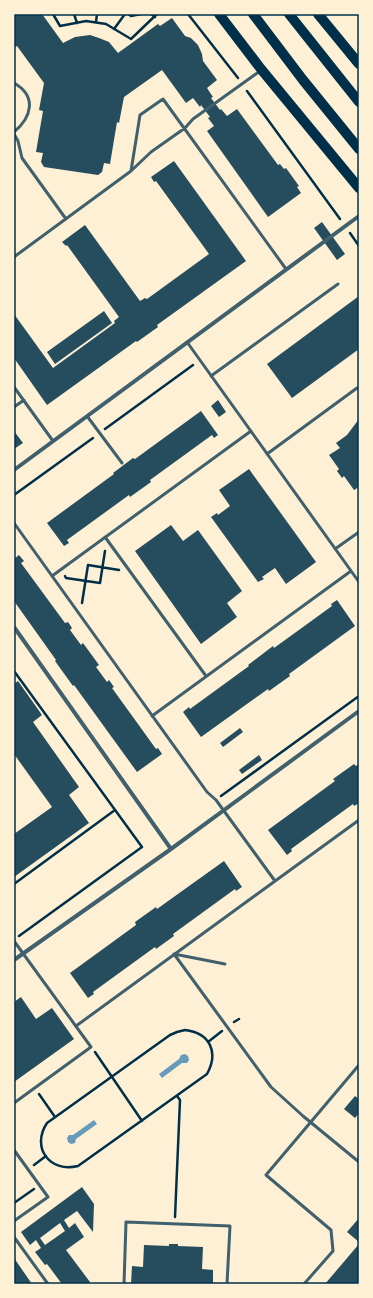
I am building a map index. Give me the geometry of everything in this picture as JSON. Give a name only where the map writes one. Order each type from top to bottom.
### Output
[{"type":"main road","points":[[219,14],[261,69],[359,188]]},
{"type":"main road","points":[[253,14],[303,80],[359,149]]},
{"type":"main road","points":[[289,14],[359,102]]},
{"type":"main road","points":[[318,14],[359,64]]},
{"type":"street","points":[[14,470],[359,216]]},
{"type":"street","points":[[14,627],[171,849]]},
{"type":"street","points":[[14,960],[224,811],[359,711]]},
{"type":"lane","points":[[14,257],[131,171],[151,152],[185,128],[193,119],[261,69]]},
{"type":"lane","points":[[14,83],[25,92],[30,100],[26,117],[22,125],[14,133],[18,141],[20,155],[66,219]]},
{"type":"lane","points":[[131,171],[140,116],[164,98],[286,269]]},
{"type":"lane","points":[[211,376],[338,284]]},
{"type":"lane","points":[[187,342],[359,582]]},
{"type":"lane","points":[[14,387],[53,441]]},
{"type":"lane","points":[[267,454],[357,388]]},
{"type":"lane","points":[[14,407],[24,400]]},
{"type":"lane","points":[[87,416],[122,463]]},
{"type":"lane","points":[[52,576],[251,431]]},
{"type":"lane","points":[[14,523],[207,792],[216,800],[274,881]]},
{"type":"lane","points":[[335,549],[359,532]]},
{"type":"lane","points":[[105,537],[206,676]]},
{"type":"lane","points":[[152,716],[351,571]]},
{"type":"lane","points":[[76,1026],[359,820]]},
{"type":"lane","points":[[14,941],[91,1047],[14,1103]]},
{"type":"lane","points":[[174,954],[225,964]]},
{"type":"lane","points":[[174,954],[272,1087],[359,1162]]},
{"type":"lane","points":[[304,1284],[333,1251],[331,1230],[266,1175],[359,1065]]},
{"type":"lane","points":[[14,1150],[48,1197],[14,1221]]},
{"type":"lane","points":[[124,1284],[126,1222],[230,1226],[227,1284]]},
{"type":"lane","points":[[14,1237],[48,1284]]},
{"type":"path","points":[[53,14],[60,26],[86,21],[96,22],[106,24],[131,39],[156,15]]},
{"type":"path","points":[[74,14],[77,23]]},
{"type":"path","points":[[96,22],[97,14]]},
{"type":"path","points":[[114,29],[127,14],[131,16],[141,14]]},
{"type":"path","points":[[151,14],[156,15]]},
{"type":"path","points":[[188,14],[242,84],[359,246]]},
{"type":"path","points":[[60,570],[66,578],[100,583],[106,549],[100,541]]},
{"type":"path","points":[[75,608],[82,602],[88,565],[122,571],[127,567]]},
{"type":"path","points":[[14,671],[142,847],[20,935]]},
{"type":"path","points":[[221,796],[359,696]]},
{"type":"path","points":[[14,884],[115,810]]},
{"type":"path","points":[[185,1030],[200,1034],[208,1042],[212,1052],[213,1060],[207,1074],[78,1166],[65,1168],[53,1163],[46,1156],[42,1147],[42,1134],[47,1123],[112,1076],[170,1035],[185,1030]]},
{"type":"path","points":[[91,1047],[142,1121]]},
{"type":"path","points":[[35,1088],[55,1117]]},
{"type":"path","points":[[175,1224],[180,1100],[178,1096]]},
{"type":"path","points":[[28,1170],[46,1156]]},
{"type":"path","points":[[14,1203],[39,1185]]},
{"type":"water","points":[[185,1054],[188,1056],[189,1060],[187,1063],[182,1063],[162,1078],[159,1074],[179,1059],[181,1055]]},
{"type":"water","points":[[94,1120],[97,1124],[76,1139],[75,1143],[71,1144],[68,1142],[67,1138],[69,1135],[73,1135]]},
{"type":"building","points":[[14,14],[42,14],[63,43],[75,37],[90,35],[109,42],[118,53],[158,24],[160,26],[172,18],[185,36],[191,38],[198,45],[203,61],[217,80],[207,88],[213,97],[211,98],[220,110],[221,109],[227,116],[237,109],[278,165],[280,164],[284,169],[286,168],[299,186],[297,187],[301,193],[268,217],[207,131],[214,126],[208,118],[210,117],[201,105],[200,107],[193,98],[186,103],[162,70],[124,97],[119,123],[117,122],[110,164],[104,163],[102,172],[98,175],[44,167],[41,162],[43,153],[36,152],[43,111],[39,110],[44,83],[17,46],[14,48]]},
{"type":"building","points":[[174,161],[246,261],[157,325],[158,327],[47,405],[14,358],[14,314],[53,368],[115,323],[114,321],[119,317],[67,245],[66,246],[62,242],[85,225],[140,301],[145,298],[147,299],[209,254],[156,181],[154,182],[151,177]]},
{"type":"building","points":[[322,222],[345,254],[337,260],[314,228]]},
{"type":"building","points":[[359,296],[359,349],[292,398],[267,364]]},
{"type":"building","points":[[104,311],[112,323],[55,364],[47,352]]},
{"type":"building","points":[[218,400],[226,412],[219,417],[211,406]]},
{"type":"building","points":[[201,411],[218,435],[214,438],[212,435],[150,480],[151,482],[130,497],[129,495],[67,540],[69,543],[64,546],[47,523],[114,474],[113,473],[133,458],[135,459]]},
{"type":"building","points":[[359,419],[359,487],[354,490],[344,476],[342,478],[337,471],[339,469],[329,455],[340,448],[336,443],[347,435]]},
{"type":"building","points":[[14,431],[23,443],[14,449]]},
{"type":"building","points":[[249,469],[316,562],[286,584],[275,568],[262,577],[264,579],[258,582],[211,517],[217,513],[218,515],[230,506],[219,490]]},
{"type":"building","points":[[171,525],[183,541],[198,530],[242,591],[227,603],[237,617],[201,644],[135,551]]},
{"type":"building","points":[[19,555],[24,561],[21,563],[65,623],[68,622],[72,628],[70,630],[81,645],[83,643],[99,665],[96,667],[107,682],[109,680],[114,687],[112,688],[156,749],[158,748],[162,754],[137,772],[55,661],[56,660],[14,601],[14,559]]},
{"type":"building","points":[[337,600],[355,626],[289,674],[290,676],[269,691],[268,689],[201,737],[183,712],[189,707],[190,709],[249,666],[248,665],[273,646],[274,648],[332,606],[331,604]]},
{"type":"building","points":[[18,681],[42,715],[33,722],[79,787],[69,795],[89,823],[14,877],[14,834],[52,807],[14,754],[14,684]]},
{"type":"building","points":[[240,728],[243,732],[223,747],[220,743]]},
{"type":"building","points":[[259,755],[262,760],[242,774],[239,770]]},
{"type":"building","points":[[354,764],[356,766],[359,764],[359,803],[354,806],[353,804],[291,849],[292,851],[287,855],[268,830],[335,781],[333,779]]},
{"type":"building","points":[[224,861],[242,887],[236,891],[235,889],[173,934],[174,936],[156,949],[155,947],[93,992],[94,994],[88,998],[70,973],[136,925],[135,922],[156,907],[157,909]]},
{"type":"building","points":[[21,997],[36,1019],[52,1008],[74,1039],[14,1082],[14,1002]]},
{"type":"building","points":[[355,1096],[359,1099],[359,1113],[355,1118],[344,1109]]},
{"type":"building","points":[[82,1187],[94,1204],[93,1232],[77,1211],[64,1220],[69,1228],[75,1223],[84,1237],[66,1250],[90,1282],[87,1284],[62,1284],[47,1264],[45,1265],[35,1252],[41,1248],[36,1240],[30,1245],[21,1232]],"holes":[[[60,1223],[65,1231],[45,1245],[40,1238]]]},
{"type":"building","points":[[359,1218],[359,1242],[347,1232]]},
{"type":"building","points":[[169,1244],[178,1244],[178,1246],[203,1247],[202,1269],[213,1270],[213,1284],[131,1284],[132,1266],[143,1267],[144,1245],[169,1246]]},
{"type":"building","points":[[359,1244],[359,1284],[325,1284]]},
{"type":"building","points":[[14,1258],[32,1284],[14,1284]]}]
